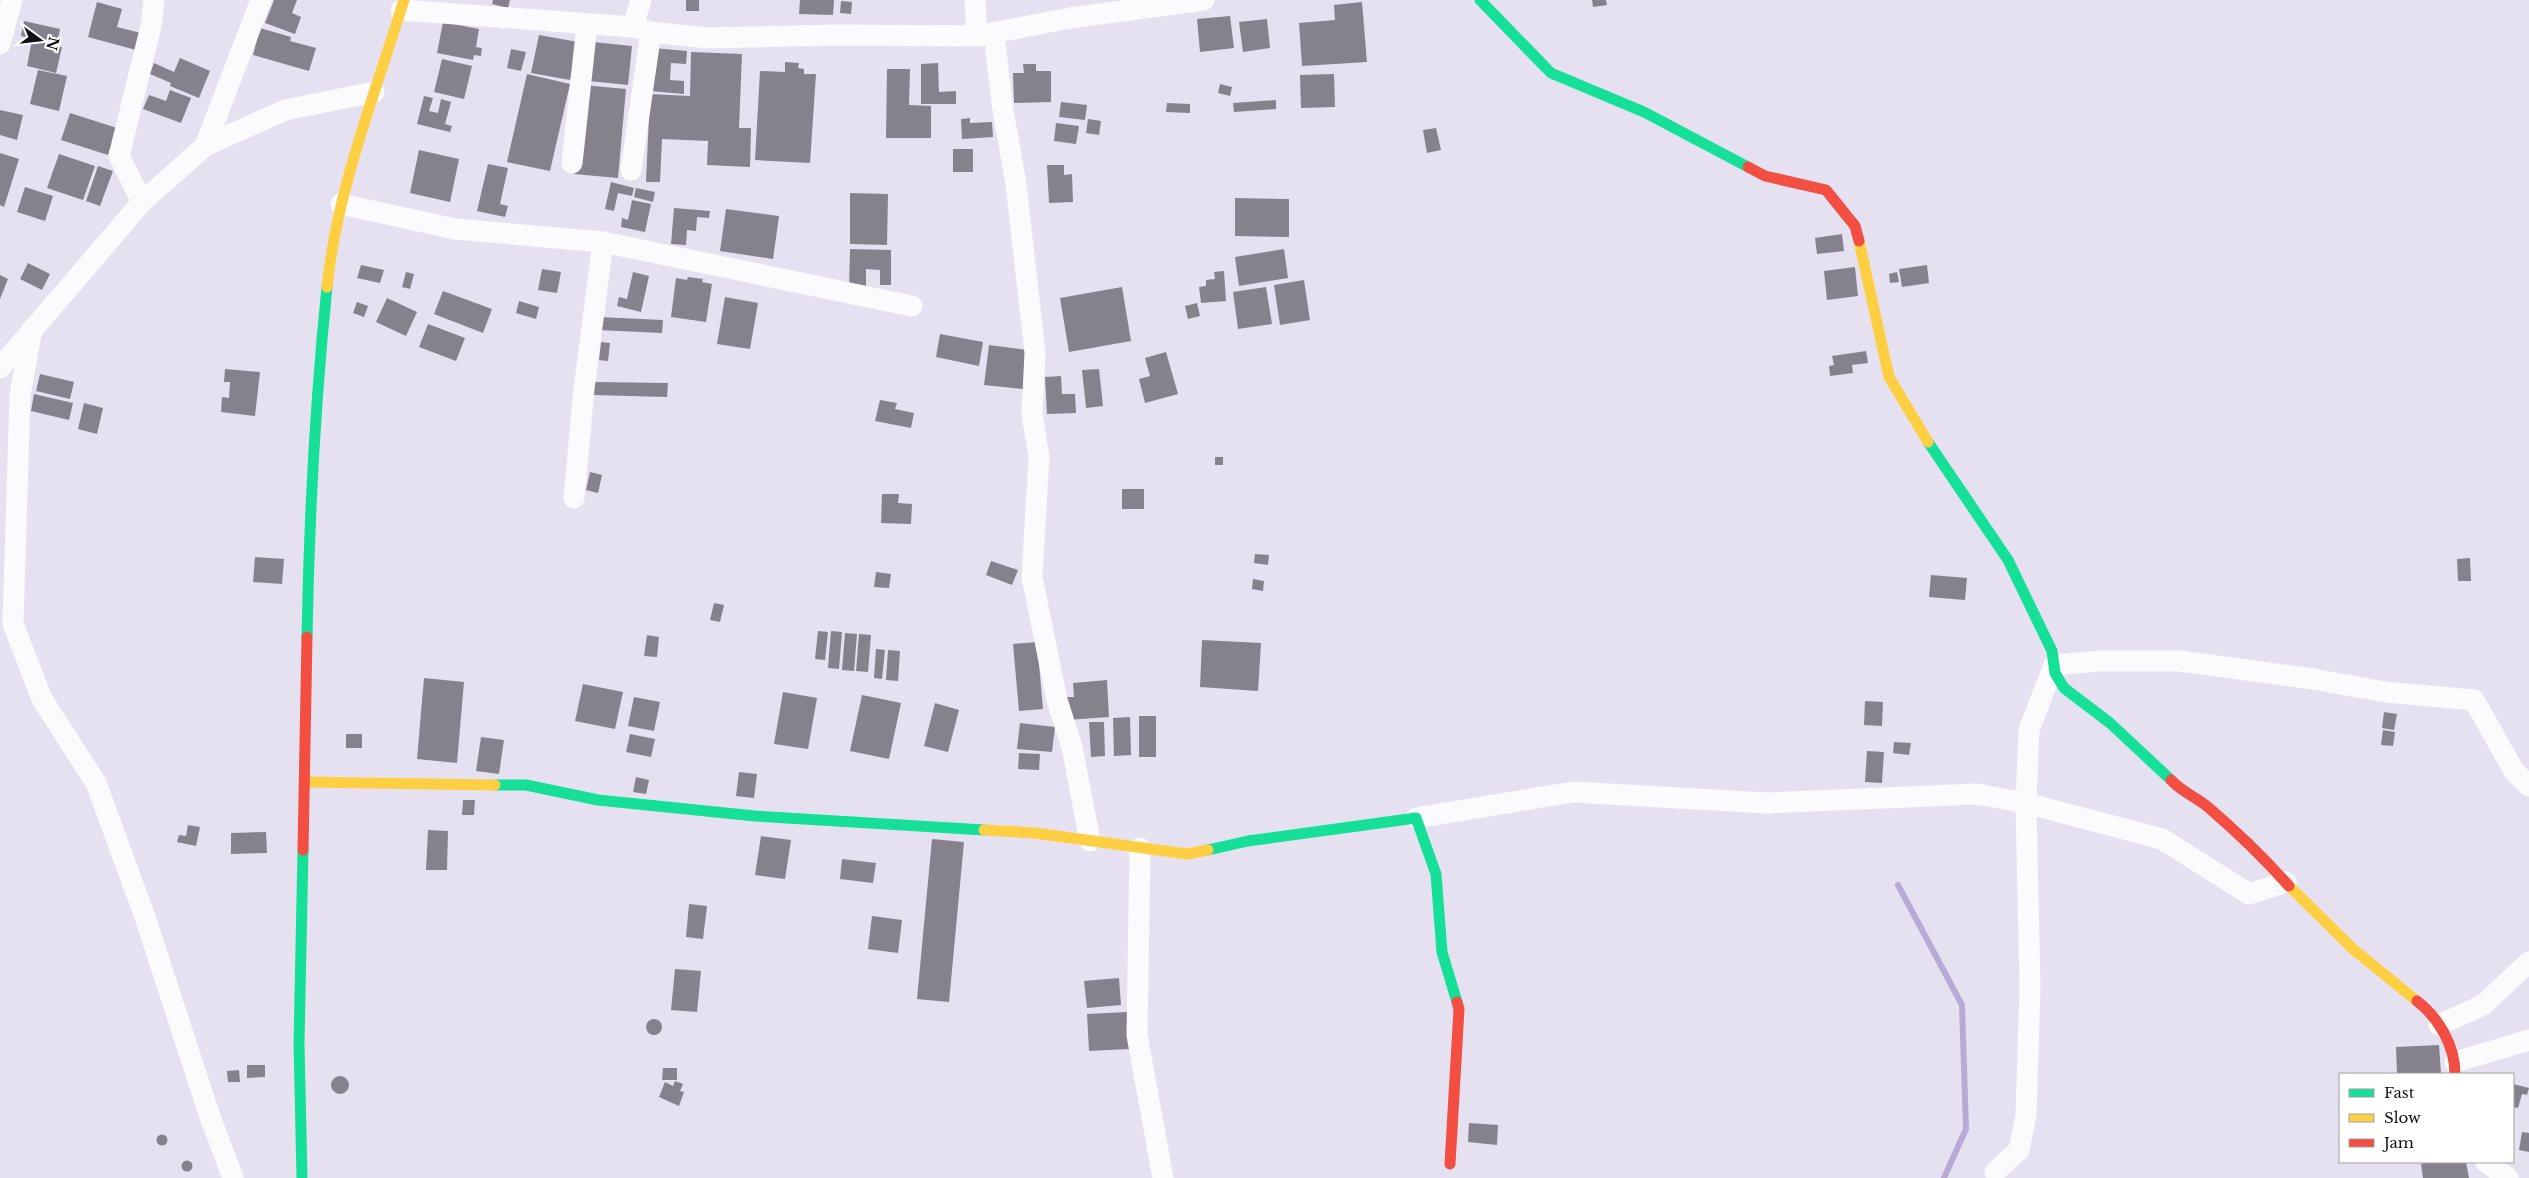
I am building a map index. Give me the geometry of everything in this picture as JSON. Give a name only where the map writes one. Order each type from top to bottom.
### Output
[{"type":"street","points":[[0,44],[2,23],[12,0]]},
{"type":"street","points":[[142,202],[119,156],[151,26],[154,0]]},
{"type":"street","points":[[205,146],[261,0]]},
{"type":"street","points":[[632,170],[642,30],[641,0]]},
{"type":"street","points":[[975,0],[986,36],[1003,110],[1016,184],[1035,353],[1032,414],[1039,457],[1032,577],[1057,700],[1072,747],[1090,841]]},
{"type":"street","points":[[302,1178],[299,1043],[310,542],[317,387],[331,249],[341,204],[402,5],[707,38],[836,35],[986,36],[1070,18],[1204,0]]},
{"type":"street","points":[[1480,0],[1551,74],[1644,112],[1765,176],[1826,190],[1855,226],[1866,265],[1890,377],[1923,434],[2008,560],[2052,651],[2055,673],[2073,696],[2110,723],[2153,762],[2180,791],[2206,806],[2262,856],[2353,949],[2384,975],[2408,991],[2427,1009],[2439,1025],[2455,1068],[2529,1040]]},
{"type":"street","points":[[572,163],[587,25]]},
{"type":"street","points":[[0,368],[142,202],[205,146],[285,110],[374,92]]},
{"type":"street","points":[[341,204],[455,229],[603,242],[912,306]]},
{"type":"street","points":[[574,498],[584,388],[603,242]]},
{"type":"street","points":[[32,330],[20,395],[12,624],[42,699],[96,783],[144,917],[209,1114],[233,1178]]},
{"type":"street","points":[[2054,665],[2100,661],[2180,661],[2385,692],[2474,700],[2514,772],[2529,786]]},
{"type":"street","points":[[1995,1172],[2019,1150],[2026,1115],[2030,988],[2026,803],[2029,730],[2054,665]]},
{"type":"street","points":[[304,782],[526,785],[598,800],[755,816],[1035,833],[1186,854],[1248,841],[1416,818],[1573,792],[1767,803],[1976,794],[2026,803],[2162,840],[2248,894],[2286,882]]},
{"type":"street","points":[[1416,818],[1436,874],[1442,952],[1459,1009],[1450,1164]]},
{"type":"street","points":[[1140,848],[1137,1035],[1163,1178]]},
{"type":"street","points":[[2439,1025],[2483,1005],[2529,962]]},
{"type":"street","points":[[2487,1163],[2508,1178]]},
{"type":"building","points":[[274,0],[297,0],[292,13],[301,17],[295,34],[265,23]]},
{"type":"building","points":[[493,0],[510,0],[508,8],[492,4]]},
{"type":"building","points":[[686,0],[699,0],[699,11],[686,11]]},
{"type":"building","points":[[800,0],[834,0],[833,15],[799,14]]},
{"type":"building","points":[[1592,0],[1606,0],[1607,5],[1593,7]]},
{"type":"building","points":[[841,1],[852,2],[851,14],[840,13]]},
{"type":"building","points":[[97,2],[122,9],[117,27],[141,33],[136,50],[88,37]]},
{"type":"building","points":[[1362,2],[1367,62],[1302,66],[1299,23],[1335,20],[1334,5]]},
{"type":"building","points":[[1230,16],[1234,48],[1200,52],[1197,19]]},
{"type":"building","points":[[1267,19],[1270,48],[1243,52],[1239,22]]},
{"type":"building","points":[[24,21],[60,29],[57,44],[21,36]]},
{"type":"building","points":[[443,22],[479,29],[476,47],[482,48],[481,56],[474,55],[473,60],[437,53]]},
{"type":"building","points":[[260,28],[291,37],[290,41],[316,48],[309,71],[253,55]]},
{"type":"building","points":[[539,35],[578,42],[570,80],[531,73]]},
{"type":"building","points":[[32,40],[62,47],[56,73],[27,66]]},
{"type":"building","points":[[593,42],[632,46],[628,85],[589,81]]},
{"type":"building","points":[[653,48],[687,51],[686,64],[671,63],[670,80],[684,81],[684,94],[650,91]]},
{"type":"building","points":[[511,49],[526,52],[521,71],[507,68]]},
{"type":"building","points":[[691,52],[742,54],[739,128],[751,128],[750,167],[707,165],[708,141],[662,139],[660,182],[646,182],[650,94],[690,96]]},
{"type":"building","points":[[180,58],[210,71],[199,98],[170,86],[171,83],[150,74],[154,63],[174,72]]},
{"type":"building","points":[[442,59],[472,66],[464,99],[434,92]]},
{"type":"building","points":[[785,62],[799,63],[798,68],[804,69],[804,74],[816,74],[810,163],[755,160],[760,71],[785,72]]},
{"type":"building","points":[[938,63],[939,92],[956,91],[956,104],[921,104],[921,64]]},
{"type":"building","points":[[1023,64],[1036,64],[1036,71],[1051,71],[1051,102],[1014,103],[1013,73],[1024,73]]},
{"type":"building","points":[[887,69],[910,69],[909,105],[931,106],[931,138],[886,138]]},
{"type":"building","points":[[38,70],[67,76],[59,111],[30,104]]},
{"type":"building","points":[[527,74],[570,84],[550,171],[507,162]]},
{"type":"building","points":[[1334,74],[1335,107],[1301,108],[1300,75]]},
{"type":"building","points":[[1220,84],[1232,87],[1230,96],[1218,93]]},
{"type":"building","points":[[583,85],[626,89],[618,178],[574,174]]},
{"type":"building","points":[[170,90],[191,98],[181,123],[143,109],[149,95],[166,101]]},
{"type":"building","points":[[424,96],[433,98],[429,111],[438,113],[441,99],[451,102],[445,124],[452,126],[450,132],[417,124]]},
{"type":"building","points":[[1276,100],[1276,109],[1234,112],[1233,103]]},
{"type":"building","points":[[1061,102],[1087,105],[1085,120],[1059,117]]},
{"type":"building","points":[[1167,103],[1190,104],[1190,113],[1166,112]]},
{"type":"building","points":[[0,110],[23,115],[17,140],[0,135]]},
{"type":"building","points":[[70,113],[117,128],[108,155],[61,140]]},
{"type":"building","points":[[970,118],[970,123],[992,122],[993,137],[962,139],[961,119]]},
{"type":"building","points":[[1088,119],[1101,121],[1099,135],[1086,133]]},
{"type":"building","points":[[1056,123],[1079,126],[1076,144],[1054,141]]},
{"type":"building","points":[[1436,128],[1441,150],[1427,153],[1423,130]]},
{"type":"building","points":[[953,149],[973,149],[973,172],[953,172]]},
{"type":"building","points":[[419,150],[459,159],[450,202],[410,193]]},
{"type":"building","points":[[0,153],[19,159],[4,207],[0,205]]},
{"type":"building","points":[[59,154],[95,166],[83,200],[47,188]]},
{"type":"building","points":[[488,164],[508,168],[500,204],[508,206],[505,217],[477,211]]},
{"type":"building","points":[[1047,165],[1064,165],[1064,175],[1072,174],[1073,202],[1049,203]]},
{"type":"building","points":[[98,166],[113,171],[100,206],[86,201]]},
{"type":"building","points":[[611,182],[634,188],[632,196],[618,193],[614,211],[605,209]]},
{"type":"building","points":[[25,187],[53,196],[45,221],[17,212]]},
{"type":"building","points":[[636,188],[655,192],[653,202],[634,197]]},
{"type":"building","points":[[850,193],[888,194],[887,245],[850,244]]},
{"type":"building","points":[[1235,198],[1289,199],[1289,237],[1235,236]]},
{"type":"building","points":[[632,200],[651,204],[645,232],[621,227],[622,218],[628,220]]},
{"type":"building","points":[[674,208],[710,211],[709,218],[697,217],[696,231],[687,230],[686,245],[671,244]]},
{"type":"building","points":[[726,209],[779,216],[773,259],[720,251]]},
{"type":"building","points":[[1842,234],[1844,251],[1817,254],[1815,238]]},
{"type":"building","points":[[850,249],[891,250],[891,285],[880,285],[880,270],[866,269],[866,291],[849,291]]},
{"type":"building","points":[[1284,249],[1288,278],[1239,286],[1235,257]]},
{"type":"building","points":[[28,263],[50,274],[42,290],[20,279]]},
{"type":"building","points":[[361,265],[384,270],[380,283],[357,278]]},
{"type":"building","points":[[1927,265],[1929,283],[1902,287],[1899,269]]},
{"type":"building","points":[[1855,267],[1858,296],[1827,300],[1824,271]]},
{"type":"building","points":[[542,269],[561,272],[557,293],[538,290]]},
{"type":"building","points":[[1224,271],[1226,301],[1201,303],[1199,287],[1206,286],[1206,280],[1215,279],[1214,272]]},
{"type":"building","points":[[406,272],[414,274],[410,289],[402,287]]},
{"type":"building","points":[[633,272],[649,276],[641,312],[617,306],[619,297],[627,299]]},
{"type":"building","points":[[1897,272],[1899,282],[1890,283],[1889,274]]},
{"type":"building","points":[[0,275],[8,279],[0,299]]},
{"type":"building","points":[[688,277],[703,279],[702,282],[712,284],[706,322],[671,317],[676,278],[687,280]]},
{"type":"building","points":[[1304,280],[1310,320],[1280,325],[1274,285]]},
{"type":"building","points":[[1122,287],[1131,341],[1069,352],[1060,298]]},
{"type":"building","points":[[1266,287],[1272,324],[1238,329],[1233,292]]},
{"type":"building","points":[[443,291],[492,309],[483,333],[434,314]]},
{"type":"building","points":[[725,297],[758,303],[750,349],[717,344]]},
{"type":"building","points":[[387,298],[417,312],[406,336],[376,322]]},
{"type":"building","points":[[519,301],[539,307],[536,319],[516,313]]},
{"type":"building","points":[[357,302],[368,306],[364,317],[353,313]]},
{"type":"building","points":[[1197,303],[1200,316],[1188,319],[1185,306]]},
{"type":"building","points":[[598,317],[663,320],[662,333],[597,330]]},
{"type":"building","points":[[428,324],[465,338],[456,361],[419,347]]},
{"type":"building","points":[[940,334],[983,342],[979,366],[936,357]]},
{"type":"building","points":[[601,342],[610,343],[608,361],[599,360]]},
{"type":"building","points":[[989,345],[1027,350],[1023,389],[984,385]]},
{"type":"building","points":[[1866,351],[1868,363],[1852,365],[1853,373],[1830,376],[1829,366],[1834,365],[1832,356]]},
{"type":"building","points":[[1166,352],[1178,394],[1145,403],[1139,379],[1150,376],[1145,358]]},
{"type":"building","points":[[225,369],[260,372],[255,416],[221,412],[222,397],[229,398],[230,382],[224,382]]},
{"type":"building","points":[[1099,369],[1103,406],[1086,408],[1082,370]]},
{"type":"building","points":[[40,374],[74,382],[70,399],[36,391]]},
{"type":"building","points":[[1061,376],[1062,394],[1075,394],[1076,413],[1047,414],[1045,377]]},
{"type":"building","points":[[594,382],[668,383],[667,397],[594,395]]},
{"type":"building","points":[[34,394],[73,403],[69,420],[31,411]]},
{"type":"building","points":[[880,400],[897,403],[895,409],[914,413],[911,428],[875,421]]},
{"type":"building","points":[[84,403],[103,408],[97,434],[78,429]]},
{"type":"building","points":[[1215,457],[1223,457],[1223,465],[1215,465]]},
{"type":"building","points":[[590,472],[602,475],[598,493],[586,490]]},
{"type":"building","points":[[1122,489],[1144,489],[1144,509],[1122,509]]},
{"type":"building","points":[[882,494],[899,494],[898,503],[912,504],[911,524],[881,523]]},
{"type":"building","points":[[1255,554],[1269,555],[1268,565],[1254,563]]},
{"type":"building","points":[[255,557],[284,559],[282,584],[253,582]]},
{"type":"building","points":[[2470,558],[2471,581],[2458,581],[2457,559]]},
{"type":"building","points":[[991,561],[1018,570],[1012,585],[986,575]]},
{"type":"building","points":[[876,572],[891,574],[889,588],[874,587]]},
{"type":"building","points":[[1931,575],[1967,578],[1965,600],[1929,597]]},
{"type":"building","points":[[1253,579],[1264,581],[1263,591],[1252,589]]},
{"type":"building","points":[[714,603],[724,605],[720,622],[710,620]]},
{"type":"building","points":[[818,631],[828,632],[825,660],[815,659]]},
{"type":"building","points":[[831,631],[842,632],[839,669],[828,668]]},
{"type":"building","points":[[845,633],[857,634],[854,671],[842,670]]},
{"type":"building","points":[[859,634],[871,635],[868,672],[856,671]]},
{"type":"building","points":[[647,635],[659,637],[657,657],[644,656]]},
{"type":"building","points":[[1202,640],[1261,643],[1258,691],[1200,687]]},
{"type":"building","points":[[1037,642],[1043,709],[1019,711],[1013,644]]},
{"type":"building","points":[[876,649],[885,650],[882,679],[874,678]]},
{"type":"building","points":[[888,650],[900,651],[898,681],[886,680]]},
{"type":"building","points":[[424,678],[464,682],[457,763],[417,759]]},
{"type":"building","points":[[1107,680],[1109,717],[1067,720],[1065,697],[1074,697],[1073,683]]},
{"type":"building","points":[[583,684],[623,692],[615,729],[575,721]]},
{"type":"building","points":[[783,692],[817,698],[808,749],[774,744]]},
{"type":"building","points":[[862,695],[901,703],[889,759],[850,751]]},
{"type":"building","points":[[634,697],[660,702],[654,731],[628,726]]},
{"type":"building","points":[[1865,701],[1883,702],[1882,726],[1864,725]]},
{"type":"building","points":[[935,703],[959,710],[948,752],[924,746]]},
{"type":"building","points":[[2384,712],[2397,714],[2394,730],[2382,728]]},
{"type":"building","points":[[1139,716],[1156,716],[1156,757],[1139,757]]},
{"type":"building","points":[[1130,717],[1131,755],[1114,756],[1113,718]]},
{"type":"building","points":[[1089,722],[1104,722],[1105,756],[1091,757]]},
{"type":"building","points":[[1020,723],[1055,727],[1052,752],[1017,749]]},
{"type":"building","points":[[2383,730],[2395,732],[2393,746],[2381,745]]},
{"type":"building","points":[[346,734],[362,734],[362,748],[346,748]]},
{"type":"building","points":[[630,734],[655,739],[651,757],[626,752]]},
{"type":"building","points":[[481,737],[504,740],[499,774],[476,771]]},
{"type":"building","points":[[1894,742],[1911,743],[1909,755],[1893,753]]},
{"type":"building","points":[[1867,751],[1884,752],[1882,783],[1865,782]]},
{"type":"building","points":[[1019,753],[1040,754],[1039,770],[1018,769]]},
{"type":"building","points":[[739,772],[757,774],[754,798],[736,796]]},
{"type":"building","points":[[636,777],[649,780],[646,794],[633,792]]},
{"type":"building","points":[[463,800],[475,800],[474,815],[462,815]]},
{"type":"building","points":[[188,825],[200,827],[196,846],[177,842],[179,835],[186,836]]},
{"type":"building","points":[[428,830],[448,831],[447,870],[426,870]]},
{"type":"building","points":[[266,832],[267,853],[231,854],[231,833]]},
{"type":"building","points":[[761,836],[791,840],[785,879],[755,875]]},
{"type":"building","points":[[932,839],[964,842],[949,1002],[917,999]]},
{"type":"building","points":[[842,859],[876,863],[873,883],[840,879]]},
{"type":"building","points":[[689,904],[707,906],[703,939],[686,937]]},
{"type":"building","points":[[872,916],[902,920],[898,953],[868,949]]},
{"type":"building","points":[[675,969],[701,971],[697,1012],[671,1010]]},
{"type":"building","points":[[1119,978],[1121,1005],[1087,1008],[1084,981]]},
{"type":"building","points":[[1127,1012],[1129,1049],[1089,1051],[1087,1014]]},
{"type":"building","points":[[654,1019],[662,1027],[654,1035],[646,1027]]},
{"type":"building","points":[[2439,1045],[2441,1073],[2397,1073],[2396,1047]]},
{"type":"building","points":[[247,1065],[265,1065],[265,1077],[247,1078]]},
{"type":"building","points":[[663,1068],[677,1068],[677,1080],[662,1080]]},
{"type":"building","points":[[239,1070],[240,1082],[228,1082],[227,1071]]},
{"type":"building","points":[[340,1076],[346,1079],[349,1085],[346,1091],[340,1094],[334,1091],[331,1085],[334,1079]]},
{"type":"building","points":[[675,1081],[683,1084],[680,1091],[684,1092],[679,1106],[659,1097],[665,1082],[673,1086]]},
{"type":"building","points":[[2514,1084],[2529,1088],[2527,1095],[2522,1094],[2518,1108],[2514,1107]]},
{"type":"building","points":[[1469,1123],[1498,1125],[1497,1145],[1468,1142]]},
{"type":"building","points":[[2522,1132],[2529,1133],[2529,1152],[2519,1150]]},
{"type":"building","points":[[162,1134],[168,1140],[162,1146],[156,1140]]},
{"type":"building","points":[[187,1160],[193,1166],[187,1172],[181,1166]]},
{"type":"building","points":[[2466,1163],[2469,1178],[2423,1178],[2421,1164]]},
{"type":"waterway","points":[[1898,885],[1962,1005],[1966,1129],[1944,1178]]},
{"type":"traffic: fast","points":[[1480,0],[1551,73],[1644,112],[1748,167]]},
{"type":"traffic: fast","points":[[307,637],[313,462],[327,287]]},
{"type":"traffic: fast","points":[[1928,442],[2008,560],[2052,651],[2055,673],[2064,688],[2110,723],[2171,780]]},
{"type":"traffic: fast","points":[[495,785],[526,785],[598,800],[755,816],[984,830]]},
{"type":"traffic: fast","points":[[1208,850],[1248,841],[1416,818],[1436,874],[1442,952],[1457,1002]]},
{"type":"traffic: fast","points":[[302,1178],[299,1043],[303,850]]},
{"type":"traffic: slow","points":[[327,287],[332,250],[348,178],[404,0]]},
{"type":"traffic: slow","points":[[1859,241],[1889,377],[1928,442]]},
{"type":"traffic: slow","points":[[304,782],[495,785]]},
{"type":"traffic: slow","points":[[984,830],[1035,833],[1187,854],[1208,850]]},
{"type":"traffic: slow","points":[[2289,886],[2353,949],[2417,1001]]},
{"type":"traffic: jam","points":[[1748,167],[1765,176],[1826,190],[1855,226],[1859,241]]},
{"type":"traffic: jam","points":[[303,850],[307,637]]},
{"type":"traffic: jam","points":[[2171,780],[2219,816],[2289,886]]},
{"type":"traffic: jam","points":[[2417,1001],[2439,1024],[2444,1033],[2452,1053],[2455,1073]]},
{"type":"traffic: jam","points":[[1450,1164],[1459,1009],[1457,1002]]}]
